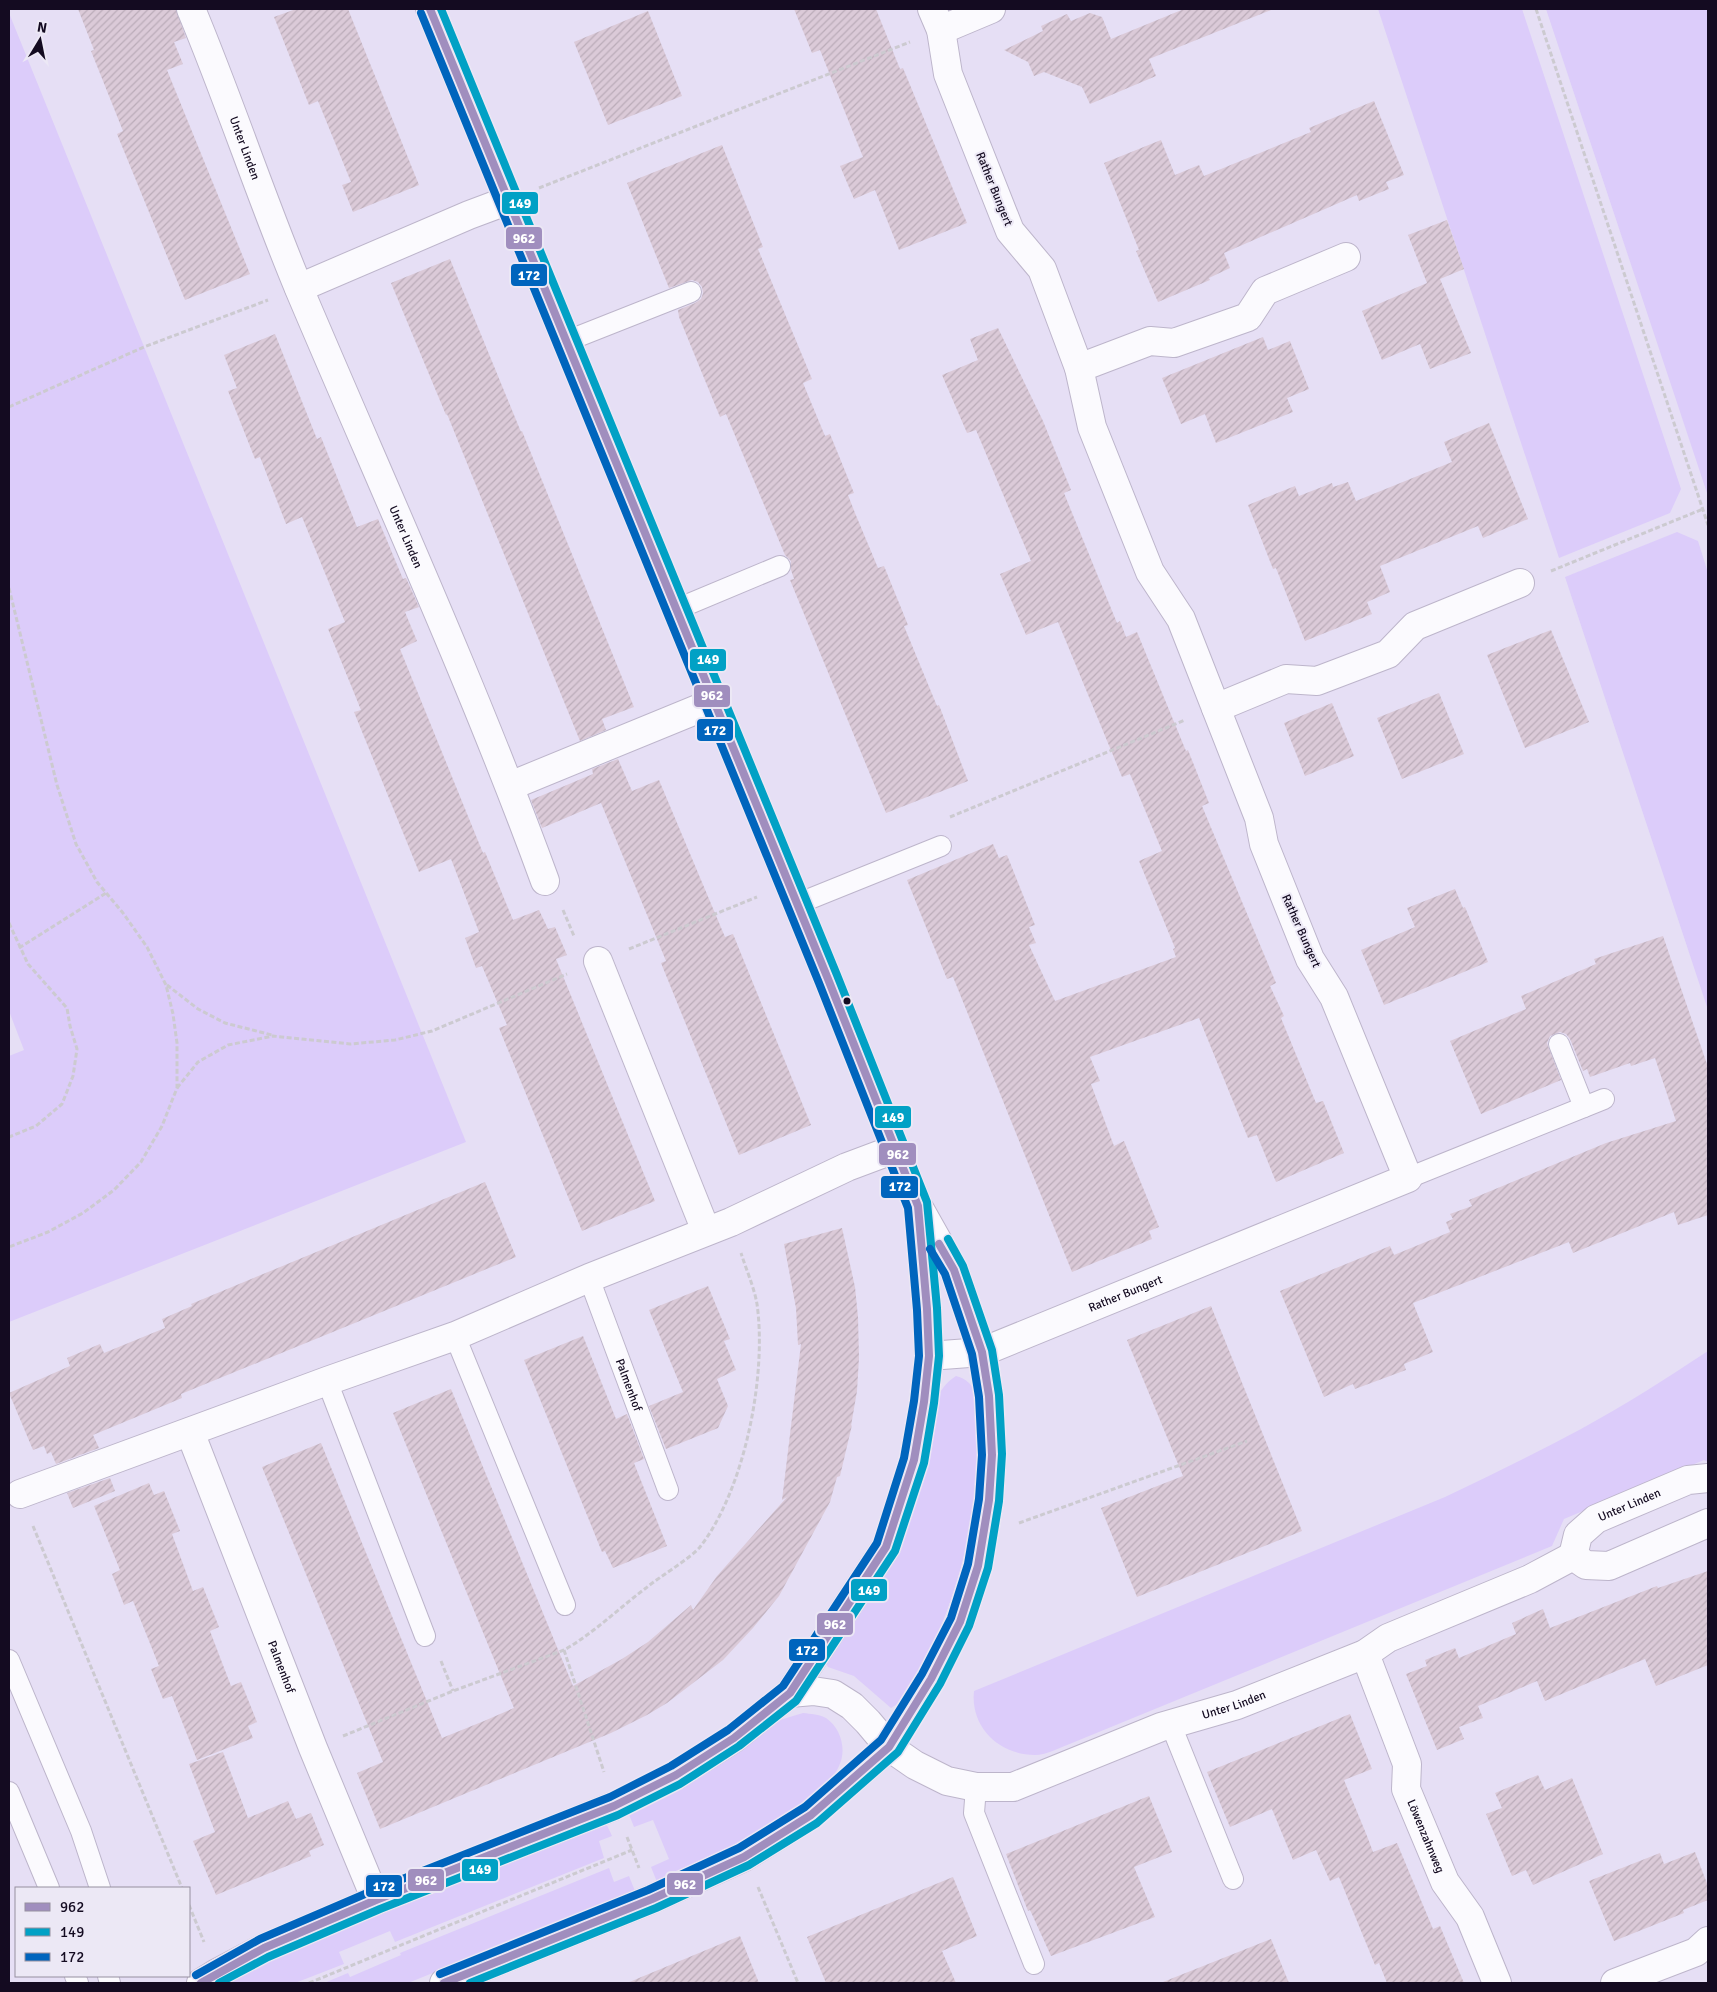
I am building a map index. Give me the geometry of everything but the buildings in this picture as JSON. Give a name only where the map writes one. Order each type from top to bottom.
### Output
[{"type":"street","name":"Unter Linden","points":[[191,9],[216,67],[299,288],[510,786],[545,881]]},
{"type":"street","points":[[430,9],[677,608],[918,1206],[954,1270],[982,1352],[989,1396],[992,1455],[989,1500],[978,1566],[960,1622],[931,1679],[889,1747],[811,1815],[744,1857],[652,1899],[444,1983]]},
{"type":"street","points":[[936,19],[992,9]]},
{"type":"street","name":"Rather Bungert","points":[[936,19],[948,74],[1010,231],[1042,269],[1079,368],[1092,427],[1110,473],[1150,572],[1181,619],[1259,818],[1264,844],[1307,950],[1334,997],[1408,1178],[982,1352]]},
{"type":"street","points":[[299,288],[469,215],[509,200]]},
{"type":"street","points":[[1079,368],[1150,341],[1174,343],[1248,317],[1265,291],[1346,257]]},
{"type":"street","points":[[1216,708],[1286,679],[1317,681],[1388,654],[1415,626],[1520,583]]},
{"type":"street","points":[[510,786],[715,702]]},
{"type":"street","points":[[598,961],[706,1231]]},
{"type":"street","points":[[20,1494],[455,1336],[589,1278],[730,1222],[847,1167],[895,1149]]},
{"type":"street","points":[[209,1978],[264,1948],[376,1900],[614,1806],[676,1775],[734,1738],[790,1693],[886,1547],[914,1460],[924,1402],[929,1356],[918,1206]]},
{"type":"street","points":[[929,1356],[982,1352]]},
{"type":"street","name":"Palmenhof","points":[[190,1432],[313,1748],[376,1900]]},
{"type":"street","name":"Unter Linden","points":[[790,1693],[813,1691],[833,1694],[852,1706],[889,1747],[916,1765],[947,1781],[976,1787],[1013,1787],[1171,1725],[1237,1705],[1365,1654],[1388,1638],[1530,1580],[1573,1556],[1578,1535],[1596,1519],[1688,1480],[1708,1478]]},
{"type":"street","points":[[1573,1556],[1586,1565],[1609,1566],[1708,1523]]},
{"type":"street","name":"Löwenzahnweg","points":[[1365,1654],[1407,1764],[1406,1789],[1445,1882],[1470,1917],[1497,1983]]},
{"type":"street","points":[[1615,1983],[1696,1952],[1708,1940]]},
{"type":"lane","points":[[567,341],[691,292]]},
{"type":"lane","points":[[677,608],[780,566]]},
{"type":"lane","points":[[797,904],[941,846]]},
{"type":"lane","points":[[1559,1044],[1584,1107]]},
{"type":"lane","name":"Rather Bungert","points":[[1408,1178],[1604,1099]]},
{"type":"lane","name":"Palmenhof","points":[[589,1278],[668,1490]]},
{"type":"lane","points":[[455,1336],[565,1606]]},
{"type":"lane","points":[[327,1381],[425,1636]]},
{"type":"lane","points":[[9,1660],[80,1831],[100,1887]]},
{"type":"lane","points":[[1171,1725],[1233,1879]]},
{"type":"lane","points":[[976,1787],[974,1813],[1034,1964]]},
{"type":"lane","points":[[9,1792],[49,1887]]},
{"type":"path","points":[[1536,9],[1708,525]]},
{"type":"path","points":[[509,200],[936,19]]},
{"type":"path","points":[[9,407],[144,348],[299,288]]},
{"type":"path","points":[[1520,583],[1703,509]]},
{"type":"path","points":[[9,588],[57,785],[76,844],[97,882],[147,947],[166,984],[177,1043],[177,1088]]},
{"type":"path","points":[[941,821],[1216,708]]},
{"type":"path","points":[[545,881],[554,887],[576,940]]},
{"type":"path","points":[[19,948],[106,893]]},
{"type":"path","points":[[9,923],[28,964],[67,1008],[77,1049],[73,1076],[62,1104],[36,1126],[9,1137]]},
{"type":"path","points":[[166,984],[198,1010],[225,1023],[273,1036],[350,1044],[395,1040],[432,1031]]},
{"type":"path","points":[[9,1247],[48,1232],[83,1213],[114,1190],[142,1162],[162,1126],[177,1088],[198,1062],[228,1045],[273,1036]]},
{"type":"path","points":[[983,1536],[1247,1441]]},
{"type":"path","points":[[20,1494],[182,1887]]},
{"type":"path","points":[[564,1650],[614,1806],[652,1899]]},
{"type":"path","points":[[313,1748],[453,1691]]},
{"type":"path","points":[[309,1983],[632,1850]]},
{"type":"path","points":[[744,1857],[798,1983]]},
{"type":"path","points":[[190,1909],[209,1978]]},
{"type":"shaded area","points":[[1378,9],[1522,9],[1681,489],[1670,513],[1559,558]]},
{"type":"shaded area","points":[[1546,9],[1708,9],[1708,496]]},
{"type":"shaded area","points":[[9,13],[466,1142],[9,1322],[9,1056],[24,1050],[9,1011]]},
{"type":"shaded area","points":[[1677,532],[1698,541],[1708,573],[1708,1010],[1565,577]]},
{"type":"shaded area","points":[[1708,1351],[1708,1462],[1704,1460],[1564,1519],[1552,1546],[1040,1755],[1022,1754],[1010,1750],[999,1744],[982,1727],[974,1704],[974,1691],[1445,1497],[1581,1429],[1646,1391]]},
{"type":"shaded area","points":[[956,1376],[970,1384],[974,1390],[977,1405],[976,1485],[968,1538],[946,1615],[935,1640],[899,1703],[891,1708],[854,1676],[828,1667],[826,1663],[875,1588],[935,1403],[943,1388]]},
{"type":"shaded area","points":[[803,1713],[826,1718],[839,1733],[842,1746],[841,1760],[835,1774],[827,1785],[818,1794],[757,1836],[657,1882],[651,1867],[669,1859],[653,1820],[634,1827],[628,1812],[773,1722]]},
{"type":"shaded area","points":[[605,1821],[612,1836],[599,1841],[604,1858],[395,1942],[390,1931],[339,1952],[344,1964],[295,1983],[220,1983],[378,1913]]},
{"type":"shaded area","points":[[609,1868],[614,1882],[629,1876],[635,1891],[408,1983],[324,1983],[348,1973],[350,1977],[401,1955],[400,1953]]},
{"type":"transit line","name":"962","points":[[201,1983],[264,1948],[376,1900],[614,1806],[676,1775],[734,1738],[790,1693],[886,1547],[914,1460],[924,1402],[929,1356],[918,1206],[828,979],[430,9]]},
{"type":"transit line","name":"149","points":[[219,1983],[268,1957],[380,1909],[618,1815],[680,1784],[739,1746],[796,1701],[895,1551],[924,1463],[934,1403],[939,1356],[937,1308],[927,1202],[837,975],[441,9]]},
{"type":"transit line","name":"172","points":[[196,1975],[260,1939],[372,1891],[610,1797],[671,1766],[728,1730],[783,1686],[877,1543],[904,1458],[914,1401],[919,1356],[908,1208],[819,983],[421,13]]},
{"type":"transit line","name":"149","points":[[470,1983],[656,1908],[749,1865],[817,1823],[898,1752],[940,1684],[969,1626],[988,1568],[999,1501],[1002,1454],[999,1395],[992,1350],[963,1266],[948,1239]]},
{"type":"transit line","name":"962","points":[[444,1983],[652,1899],[744,1857],[811,1815],[889,1747],[931,1679],[960,1622],[978,1566],[989,1500],[992,1455],[989,1396],[982,1352],[954,1270],[939,1244]]},
{"type":"transit line","name":"172","points":[[440,1974],[648,1890],[739,1848],[805,1807],[881,1740],[922,1674],[951,1618],[968,1564],[979,1499],[982,1455],[979,1397],[972,1354],[945,1274],[930,1249]]}]
